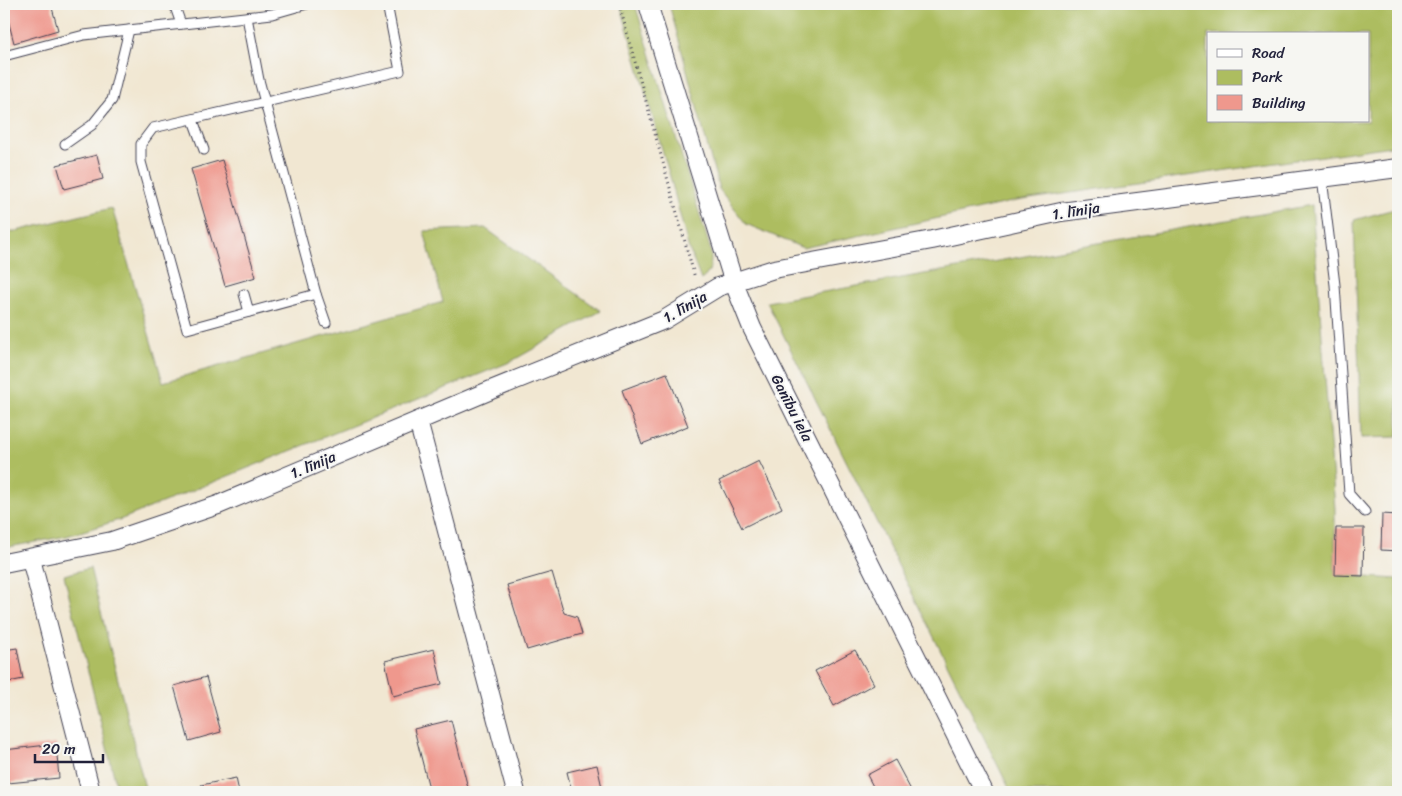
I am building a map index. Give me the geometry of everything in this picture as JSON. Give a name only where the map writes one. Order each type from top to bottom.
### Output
[{"type":"street","name":"Ganību iela","points":[[648,4],[734,283],[752,328],[984,792]]},
{"type":"street","name":"1. līnija","points":[[4,563],[112,541],[218,505],[664,320],[718,287],[774,269],[932,240],[1061,212],[1398,168]]},
{"type":"street","points":[[418,421],[516,792]]},
{"type":"street","points":[[31,559],[91,792]]},
{"type":"lane","points":[[174,4],[181,24]]},
{"type":"lane","points":[[4,56],[84,35],[272,14],[308,4]]},
{"type":"lane","points":[[316,294],[188,329],[141,162],[141,144],[153,128],[400,71],[387,4]]},
{"type":"lane","points":[[248,17],[265,102],[316,294],[326,323]]},
{"type":"lane","points":[[65,144],[92,125],[112,100],[129,30]]},
{"type":"lane","points":[[193,120],[204,150]]},
{"type":"lane","points":[[1322,178],[1335,285],[1349,494],[1365,512]]},
{"type":"lane","points":[[244,294],[249,312]]},
{"type":"path","points":[[619,4],[689,260],[702,298]]},
{"type":"green space","points":[[620,4],[635,4],[711,251],[709,271],[701,280],[688,246]]},
{"type":"green space","points":[[669,4],[1398,4],[1398,145],[1016,201],[803,248],[746,224],[719,189]]},
{"type":"green space","points":[[1312,205],[1335,509],[1335,575],[1398,579],[1398,792],[1011,792],[767,302]]},
{"type":"green space","points":[[112,208],[163,382],[443,302],[424,231],[485,228],[601,311],[510,362],[122,519],[67,536],[4,548],[4,234]]},
{"type":"green space","points":[[1398,208],[1398,437],[1361,438],[1354,220]]},
{"type":"green space","points":[[90,568],[146,792],[118,792],[64,575]]},
{"type":"building","points":[[4,4],[51,4],[58,30],[14,43]]},
{"type":"building","points":[[97,155],[103,179],[64,189],[57,165]]},
{"type":"building","points":[[222,160],[256,277],[225,286],[191,169]]},
{"type":"building","points":[[667,373],[688,426],[642,444],[622,390]]},
{"type":"building","points":[[759,461],[782,508],[742,528],[719,481]]},
{"type":"building","points":[[1382,514],[1398,515],[1398,551],[1381,550]]},
{"type":"building","points":[[1336,528],[1364,528],[1363,576],[1335,575]]},
{"type":"building","points":[[552,572],[564,613],[577,617],[582,634],[527,650],[507,585]]},
{"type":"building","points":[[17,648],[23,679],[4,683],[4,650]]},
{"type":"building","points":[[434,649],[442,684],[393,696],[385,661]]},
{"type":"building","points":[[855,650],[874,684],[834,706],[815,671]]},
{"type":"building","points":[[206,677],[221,732],[189,741],[174,686]]},
{"type":"building","points":[[451,720],[469,792],[430,792],[414,729]]},
{"type":"building","points":[[56,744],[59,778],[8,783],[4,750]]},
{"type":"building","points":[[895,760],[912,792],[876,792],[867,775]]},
{"type":"building","points":[[597,765],[603,792],[572,792],[567,772]]},
{"type":"building","points":[[236,778],[239,792],[203,792],[201,785]]}]
